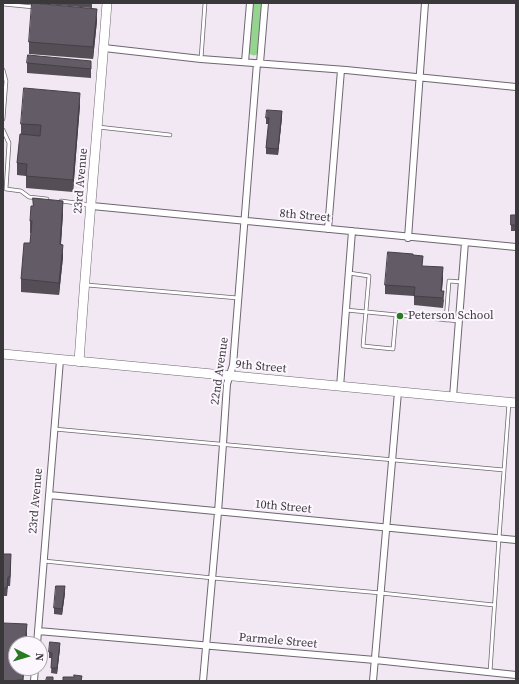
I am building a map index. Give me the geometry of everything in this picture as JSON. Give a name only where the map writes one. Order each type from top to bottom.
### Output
[{"type":"street","name":"23rd Avenue","points":[[79,362],[104,48],[104,17],[107,3]]},
{"type":"street","points":[[245,62],[250,3]]},
{"type":"street","name":"22nd Avenue","points":[[204,681],[227,384],[233,368],[258,63],[265,3]]},
{"type":"street","points":[[408,238],[425,3]]},
{"type":"street","points":[[104,48],[201,59],[341,70],[516,87]]},
{"type":"street","points":[[328,229],[341,70]]},
{"type":"street","name":"8th Street","points":[[92,206],[245,222],[352,231],[408,238],[516,247]]},
{"type":"street","points":[[340,387],[352,231]]},
{"type":"street","points":[[453,397],[465,242]]},
{"type":"street","name":"9th Street","points":[[3,354],[513,403]]},
{"type":"street","name":"23rd Avenue","points":[[38,636],[60,360]]},
{"type":"street","points":[[373,681],[398,392]]},
{"type":"street","name":"10th Street","points":[[49,495],[516,540]]},
{"type":"street","name":"Parmele Street","points":[[38,631],[375,660],[516,675]]},
{"type":"lane","points":[[201,59],[205,3]]},
{"type":"lane","points":[[3,4],[37,7]]},
{"type":"lane","points":[[3,70],[6,81],[3,119]]},
{"type":"lane","points":[[98,127],[170,135]]},
{"type":"lane","points":[[3,130],[9,143],[6,189],[21,191],[29,197],[52,200]]},
{"type":"lane","points":[[60,201],[92,206]]},
{"type":"lane","points":[[349,273],[369,276],[363,346],[393,349],[396,315]]},
{"type":"lane","points":[[446,320],[449,280],[462,282]]},
{"type":"lane","points":[[84,285],[238,298]]},
{"type":"lane","points":[[346,310],[459,321]]},
{"type":"lane","points":[[490,672],[504,470],[513,403]]},
{"type":"lane","points":[[54,429],[504,470]]},
{"type":"lane","points":[[44,561],[494,604]]},
{"type":"green space","points":[[253,3],[262,3],[258,53],[256,55],[251,55],[249,53]]},
{"type":"building","points":[[32,3],[97,9],[93,47],[29,42]]},
{"type":"building","points":[[28,55],[91,61],[91,69],[27,63]]},
{"type":"building","points":[[24,88],[80,93],[73,180],[26,176],[27,164],[17,163],[20,134],[40,136],[41,125],[21,124]]},
{"type":"building","points":[[267,110],[282,111],[278,149],[266,148],[269,118],[266,118]]},
{"type":"building","points":[[33,198],[63,201],[60,244],[63,245],[59,283],[21,279],[24,243],[30,243],[32,221],[30,221],[31,206],[33,206]]},
{"type":"building","points":[[511,215],[516,215],[516,225],[511,225]]},
{"type":"building","points":[[388,252],[423,256],[422,266],[443,267],[441,291],[444,291],[443,298],[414,296],[415,287],[385,285]]},
{"type":"building","points":[[3,554],[11,554],[10,577],[8,577],[7,588],[3,588]]},
{"type":"building","points":[[56,586],[65,586],[62,609],[54,608]]},
{"type":"building","points":[[3,623],[27,624],[26,636],[8,636],[8,676],[23,676],[23,680],[3,681]]},
{"type":"building","points":[[50,642],[60,643],[57,668],[51,668],[52,653],[49,652]]},
{"type":"building","points":[[74,675],[82,676],[81,681],[63,681],[63,677],[74,677]]},
{"type":"building","points":[[47,677],[53,677],[53,681],[46,681]]},
{"type":"place","name":"Peterson School","points":[[400,316]]}]
